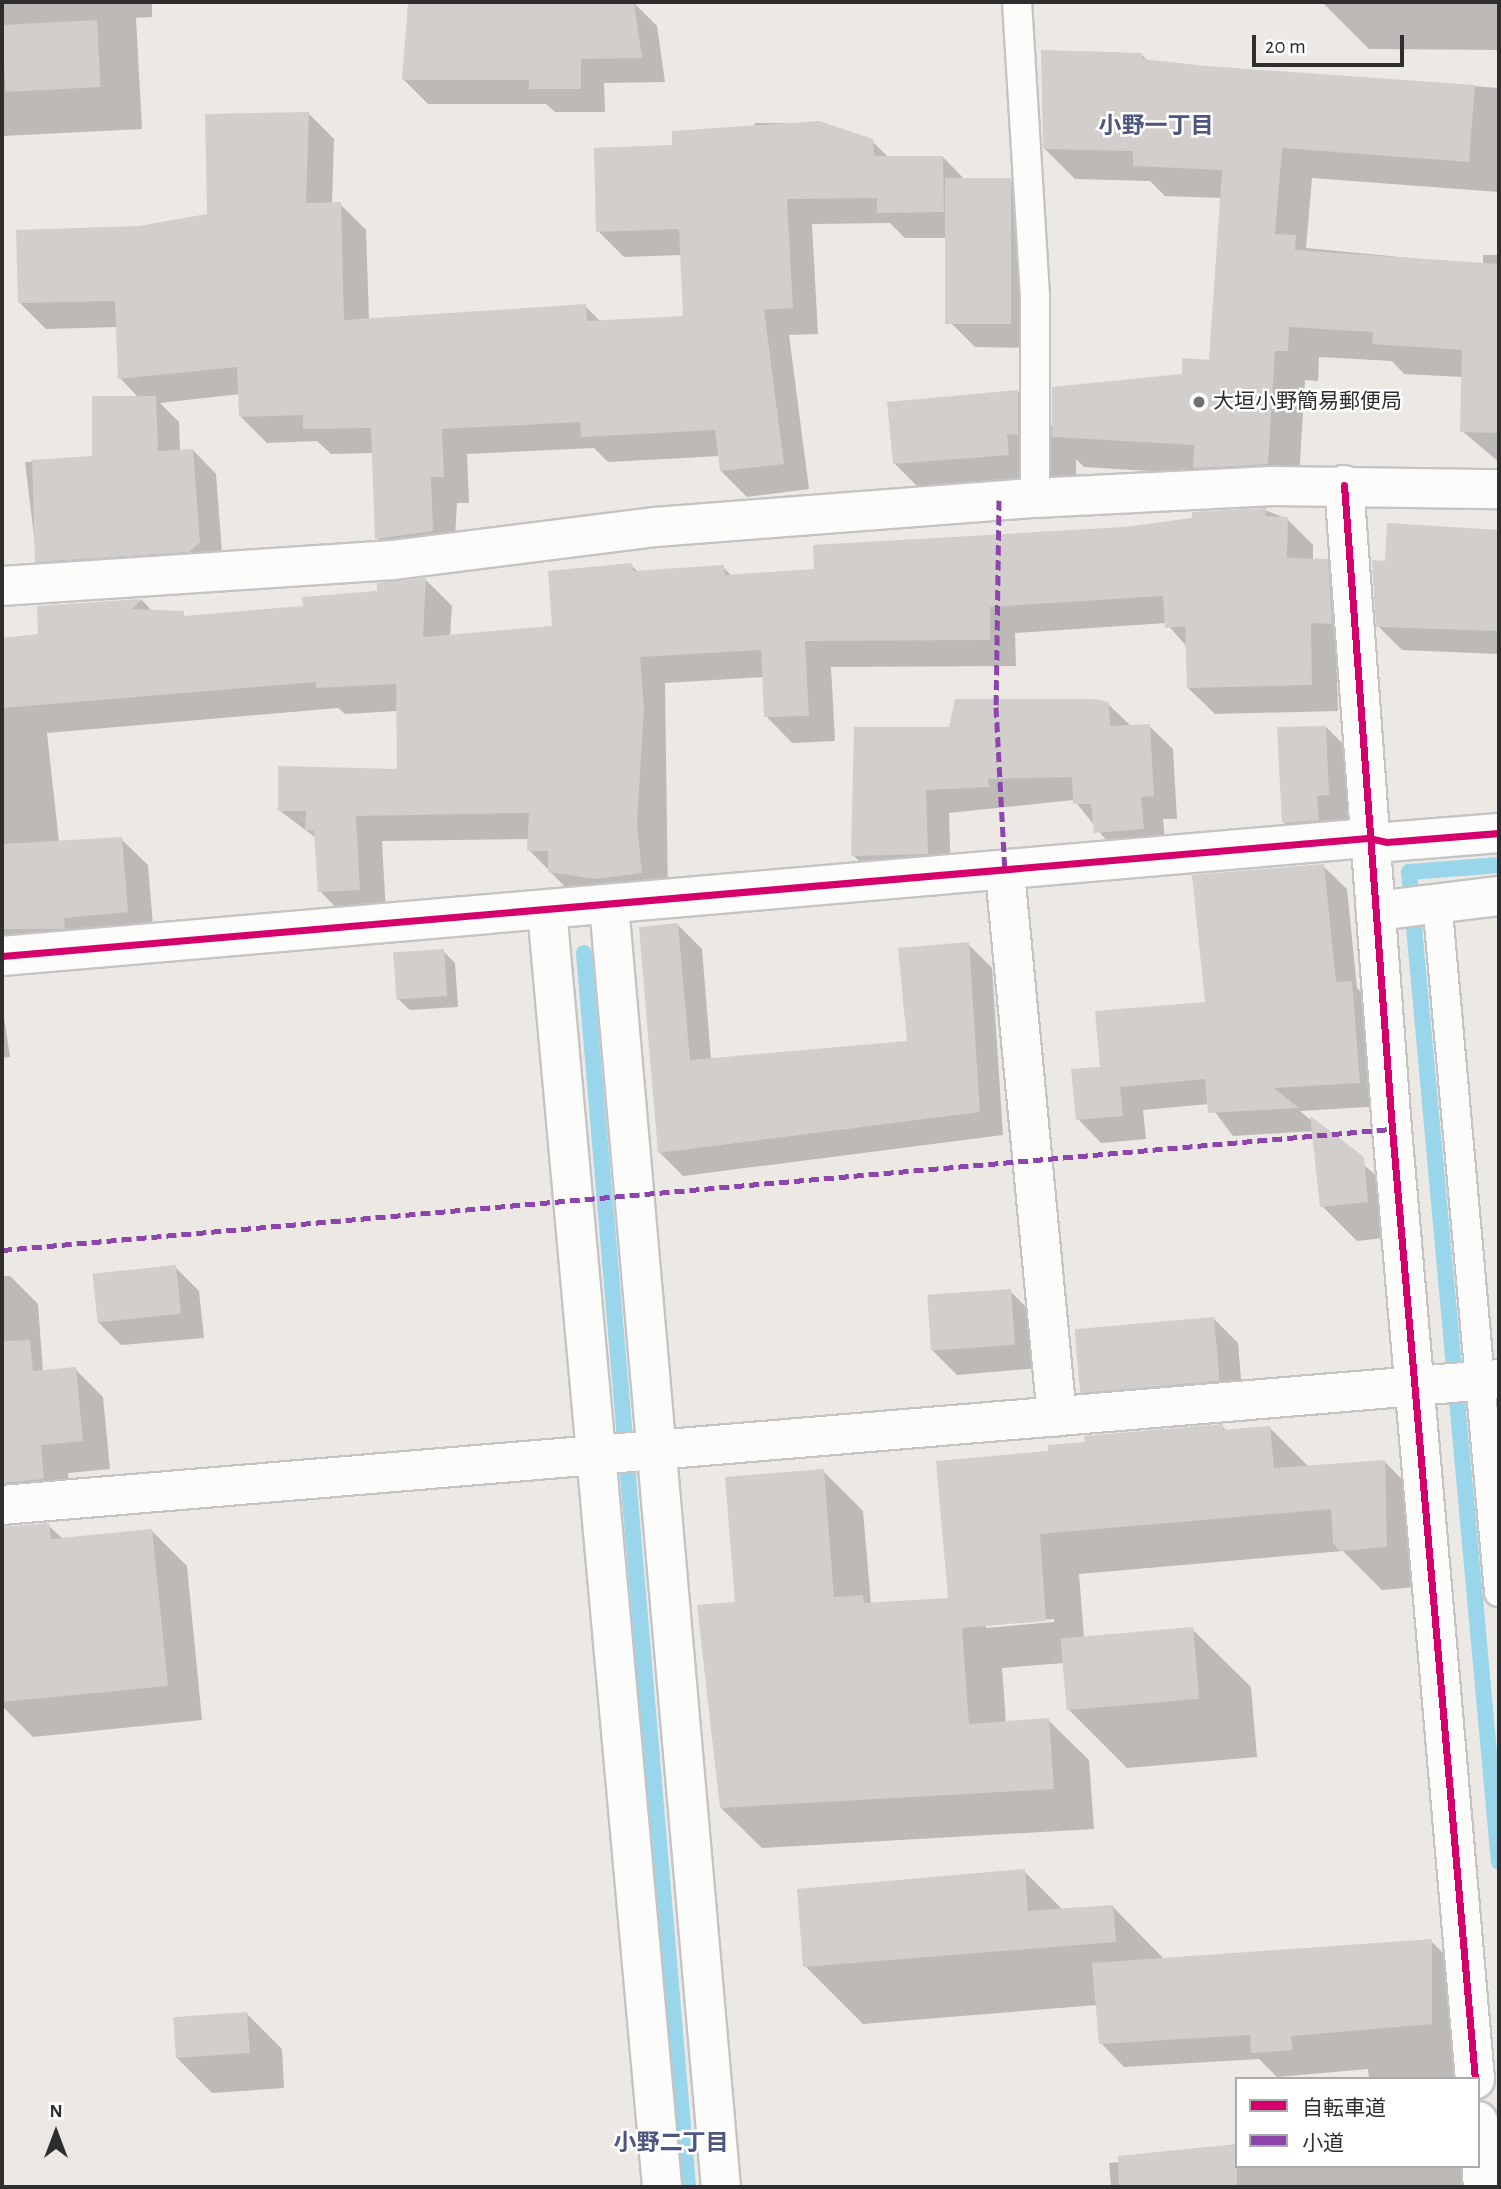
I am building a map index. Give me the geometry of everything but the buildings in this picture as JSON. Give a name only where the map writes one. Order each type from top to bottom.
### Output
[{"type":"street","points":[[1345,485],[1368,838],[1413,1385],[1482,2059]]},
{"type":"street","points":[[2,586],[393,560],[655,527],[1035,498],[1345,485],[1499,489]]},
{"type":"street","points":[[2,956],[1006,873],[1368,838],[1387,842],[1499,833]]},
{"type":"street","points":[[1006,873],[1057,1417]]},
{"type":"street","points":[[1376,911],[1437,901],[1499,896]]},
{"type":"street","points":[[609,905],[721,2187]]},
{"type":"street","points":[[547,910],[599,1456],[662,2187]]},
{"type":"street","points":[[2,1505],[1490,1380]]},
{"type":"street","points":[[1480,2108],[1499,2106]]},
{"type":"street","points":[[1480,2147],[1483,2187]]},
{"type":"lane","points":[[1017,2],[1035,297],[1035,498]]},
{"type":"lane","points":[[1437,901],[1490,1380],[1499,1592]]},
{"type":"waterway","points":[[1499,865],[1409,872],[1499,1862]]},
{"type":"waterway","points":[[584,953],[688,2187]]},
{"type":"marked path","points":[[999,500],[996,707],[1005,873]]},
{"type":"marked path","points":[[2,1250],[1392,1129]]},
{"type":"cycle path","points":[[1344,485],[1392,1129],[1475,2077]]},
{"type":"cycle path","points":[[2,956],[1368,838],[1387,842],[1499,833]]},
{"type":"place","name":"大垣小野簡易郵便局","points":[[1199,402]]},
{"type":"district","name":"小野一丁目","points":[[1156,127]]},
{"type":"district","name":"小野二丁目","points":[[671,2144]]}]
